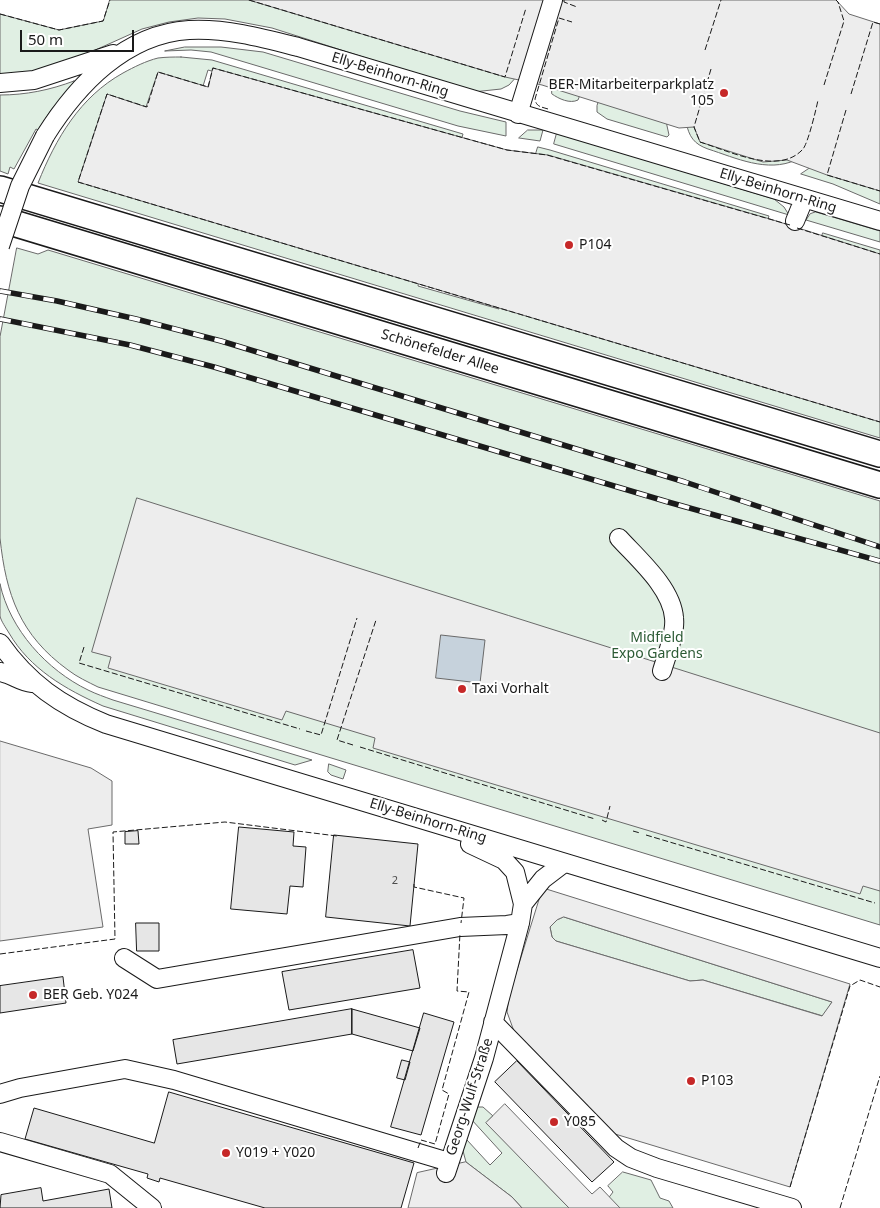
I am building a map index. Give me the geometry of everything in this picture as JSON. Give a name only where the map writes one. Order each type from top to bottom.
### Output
[{"type":"highway","name":"Schönefelder Allee","points":[[0,189],[880,454]]},
{"type":"highway","name":"Schönefelder Allee","points":[[0,219],[880,486]]},
{"type":"street","points":[[518,114],[552,0]]},
{"type":"street","name":"Elly-Beinhorn-Ring","points":[[0,246],[20,186],[45,136],[70,99],[90,77],[126,50],[150,39],[173,32],[190,30],[222,31],[257,37],[307,50],[880,221]]},
{"type":"street","points":[[0,83],[34,80],[126,50]]},
{"type":"street","points":[[795,221],[804,199]]},
{"type":"street","points":[[619,538],[663,589],[672,607],[675,620],[662,671]]},
{"type":"street","name":"Elly-Beinhorn-Ring","points":[[0,643],[35,684],[62,703],[106,724],[880,958]]},
{"type":"street","points":[[0,672],[6,673],[22,682],[35,684]]},
{"type":"street","points":[[449,828],[458,840],[504,860],[515,872],[523,904]]},
{"type":"street","points":[[523,904],[543,879],[564,862]]},
{"type":"street","name":"Georg-Wulf-Straße","points":[[0,1094],[20,1088],[125,1069],[174,1080],[448,1168],[464,1122],[493,1022],[520,923],[523,904]]},
{"type":"street","points":[[124,958],[157,979],[460,928],[520,923]]},
{"type":"street","name":"Georg-Wulf-Straße","points":[[493,1022],[616,1148],[631,1158],[657,1168],[792,1208]]},
{"type":"street","points":[[0,1142],[110,1174],[152,1208]]},
{"type":"green space","points":[[110,0],[308,0],[519,74],[509,85],[501,89],[473,92],[272,28],[225,19],[198,18],[169,22],[142,29],[91,52],[38,71],[0,75],[0,14],[59,30],[103,21]]},
{"type":"green space","points":[[621,25],[664,112],[669,135],[667,137],[607,119],[597,112],[597,106]]},
{"type":"green space","points":[[185,47],[221,47],[263,52],[460,111],[506,122],[506,136],[458,126],[211,52],[191,50],[165,51]]},
{"type":"green space","points":[[181,57],[212,60],[463,134],[461,141],[208,70],[195,112],[419,280],[418,286],[499,309],[501,304],[880,394],[880,438],[38,183],[61,135],[82,106],[94,94],[123,73],[145,62],[158,58]]},
{"type":"green space","points":[[74,81],[75,83],[51,110],[38,130],[36,129],[14,169],[10,167],[8,174],[0,171],[0,95],[38,91]]},
{"type":"green space","points":[[552,87],[580,95],[578,100],[575,101],[558,98],[552,94]]},
{"type":"green space","points":[[686,122],[796,160],[785,164],[763,165],[708,149],[699,145],[693,139]]},
{"type":"green space","points":[[528,130],[543,130],[540,141],[519,138]]},
{"type":"green space","points":[[557,133],[774,199],[784,207],[789,215],[554,144]]},
{"type":"green space","points":[[538,147],[769,216],[767,222],[535,157]]},
{"type":"green space","points":[[813,166],[880,189],[880,204],[833,184],[801,174]]},
{"type":"green space","points":[[816,212],[880,231],[880,242],[806,220],[810,214]]},
{"type":"green space","points":[[823,233],[880,250],[880,280],[821,239]]},
{"type":"green space","name":"Midfield Expo Gardens","points":[[17,248],[38,254],[48,250],[880,501],[880,925],[98,687],[68,670],[38,643],[18,612],[6,578],[0,538],[0,337]]},
{"type":"green space","points":[[0,584],[12,617],[32,647],[73,682],[113,700],[312,760],[295,765],[103,706],[62,685],[27,657],[5,627],[0,616]]},
{"type":"green space","points":[[329,764],[346,770],[343,779],[328,772]]},
{"type":"green space","points":[[564,917],[832,1002],[823,1016],[703,980],[690,981],[556,941],[552,937],[550,927],[557,920]]},
{"type":"green space","points":[[483,1107],[493,1116],[487,1123],[569,1208],[522,1208],[512,1197],[466,1162],[463,1151],[465,1140],[490,1165],[502,1153],[471,1119],[475,1109]]},
{"type":"green space","points":[[623,1172],[651,1180],[660,1198],[669,1201],[673,1208],[615,1208],[607,1200],[613,1192],[608,1186]]},
{"type":"shaded area","name":"BER-Mitarbeiterparkplatz 105","points":[[249,0],[836,0],[849,14],[880,24],[880,191],[827,175],[787,160],[763,162],[700,142],[694,127],[679,128],[542,85],[505,77]]},
{"type":"shaded area","name":"P104","points":[[213,68],[507,150],[548,155],[770,219],[880,254],[880,422],[78,182],[107,94],[146,107],[158,72],[208,87]]},
{"type":"shaded area","name":"Taxi Vorhalt","points":[[137,498],[880,733],[880,891],[863,886],[860,894],[373,748],[375,738],[286,711],[282,720],[108,668],[111,657],[92,652]]},
{"type":"shaded area","points":[[441,635],[485,640],[480,683],[436,678]]},
{"type":"shaded area","points":[[0,741],[91,768],[112,781],[112,825],[88,829],[103,927],[0,941]]},
{"type":"shaded area","name":"P103","points":[[543,888],[850,984],[790,1187],[615,1134],[515,1034],[507,1012],[509,996]],"holes":[[[564,917],[832,1002],[822,1016],[703,980],[690,981],[556,941],[552,937],[550,927],[557,920]]]},
{"type":"shaded area","points":[[505,1104],[592,1194],[600,1187],[620,1208],[569,1208],[486,1123]]},
{"type":"shaded area","points":[[466,1162],[512,1197],[522,1208],[408,1208],[417,1173]]},
{"type":"building","points":[[239,827],[294,832],[293,846],[306,847],[303,887],[290,886],[287,914],[231,909]]},
{"type":"building","points":[[138,831],[139,844],[125,844],[125,832]]},
{"type":"building","points":[[334,835],[418,844],[410,926],[326,917]]},
{"type":"building","points":[[136,923],[159,923],[159,951],[137,951]]},
{"type":"building","points":[[413,950],[420,988],[289,1010],[282,972]]},
{"type":"building","name":"BER Geb. Y024","points":[[63,977],[66,1003],[0,1013],[0,986]]},
{"type":"building","points":[[352,1009],[420,1028],[413,1051],[352,1034]]},
{"type":"building","points":[[352,1009],[352,1034],[177,1064],[173,1040]]},
{"type":"building","points":[[424,1013],[454,1022],[421,1135],[391,1127]]},
{"type":"building","points":[[402,1060],[410,1062],[405,1080],[397,1078]]},
{"type":"building","name":"Y085","points":[[517,1061],[614,1162],[592,1182],[495,1082]]},
{"type":"building","name":"Y019 + Y020","points":[[169,1092],[414,1163],[401,1208],[265,1208],[160,1178],[159,1182],[147,1178],[148,1174],[25,1139],[34,1108],[154,1143]]},
{"type":"building","points":[[41,1188],[43,1201],[109,1189],[112,1208],[0,1208],[1,1195]]},
{"type":"railway","points":[[0,291],[57,301],[221,341],[685,482],[880,547]]},
{"type":"railway","points":[[0,319],[130,345],[214,367],[668,502],[880,561]]},
{"type":"fence","points":[[0,14],[59,30],[103,21],[110,0]]},
{"type":"fence","points":[[249,0],[505,77],[526,8]]},
{"type":"fence","points":[[564,0],[564,2],[577,7]]},
{"type":"fence","points":[[705,50],[721,0]]},
{"type":"fence","points":[[824,85],[844,21],[836,0]]},
{"type":"fence","points":[[548,109],[538,105],[535,99],[559,18],[572,22]]},
{"type":"fence","points":[[851,94],[873,22],[880,24]]},
{"type":"fence","points":[[790,225],[547,155],[507,150],[213,68],[208,87],[158,72],[147,107],[107,94],[78,182],[880,422]]},
{"type":"fence","points":[[711,69],[694,127],[700,142],[739,155],[768,161],[781,161],[793,157],[805,146],[818,100]]},
{"type":"fence","points":[[846,110],[827,175],[880,191]]},
{"type":"fence","points":[[797,228],[880,254]]},
{"type":"fence","points":[[306,731],[321,735],[357,618]]},
{"type":"fence","points":[[353,745],[337,740],[376,620]]},
{"type":"fence","points":[[84,647],[79,663],[300,729]]},
{"type":"fence","points":[[360,747],[595,819]]},
{"type":"fence","points":[[602,820],[606,822],[610,806]]},
{"type":"fence","points":[[0,954],[115,939],[113,832],[225,822],[337,836]]},
{"type":"fence","points":[[633,831],[640,833]]},
{"type":"fence","points":[[646,835],[875,903]]},
{"type":"fence","points":[[414,884],[414,887],[464,898],[461,923]]},
{"type":"fence","points":[[418,1148],[421,1140],[435,1144],[449,1094],[442,1090],[469,992],[457,991],[460,933]]},
{"type":"fence","points":[[790,1187],[850,986],[860,980],[880,987]]},
{"type":"fence","points":[[840,1208],[880,1076]]},
{"type":"place","name":"BER-Mitarbeiterparkplatz 105","points":[[724,93]]},
{"type":"place","name":"P104","points":[[569,245]]},
{"type":"place","name":"Taxi Vorhalt","points":[[462,689]]},
{"type":"place","name":"BER Geb. Y024","points":[[33,995]]},
{"type":"place","name":"P103","points":[[691,1081]]},
{"type":"place","name":"Y085","points":[[554,1122]]},
{"type":"place","name":"Y019 + Y020","points":[[226,1153]]}]
